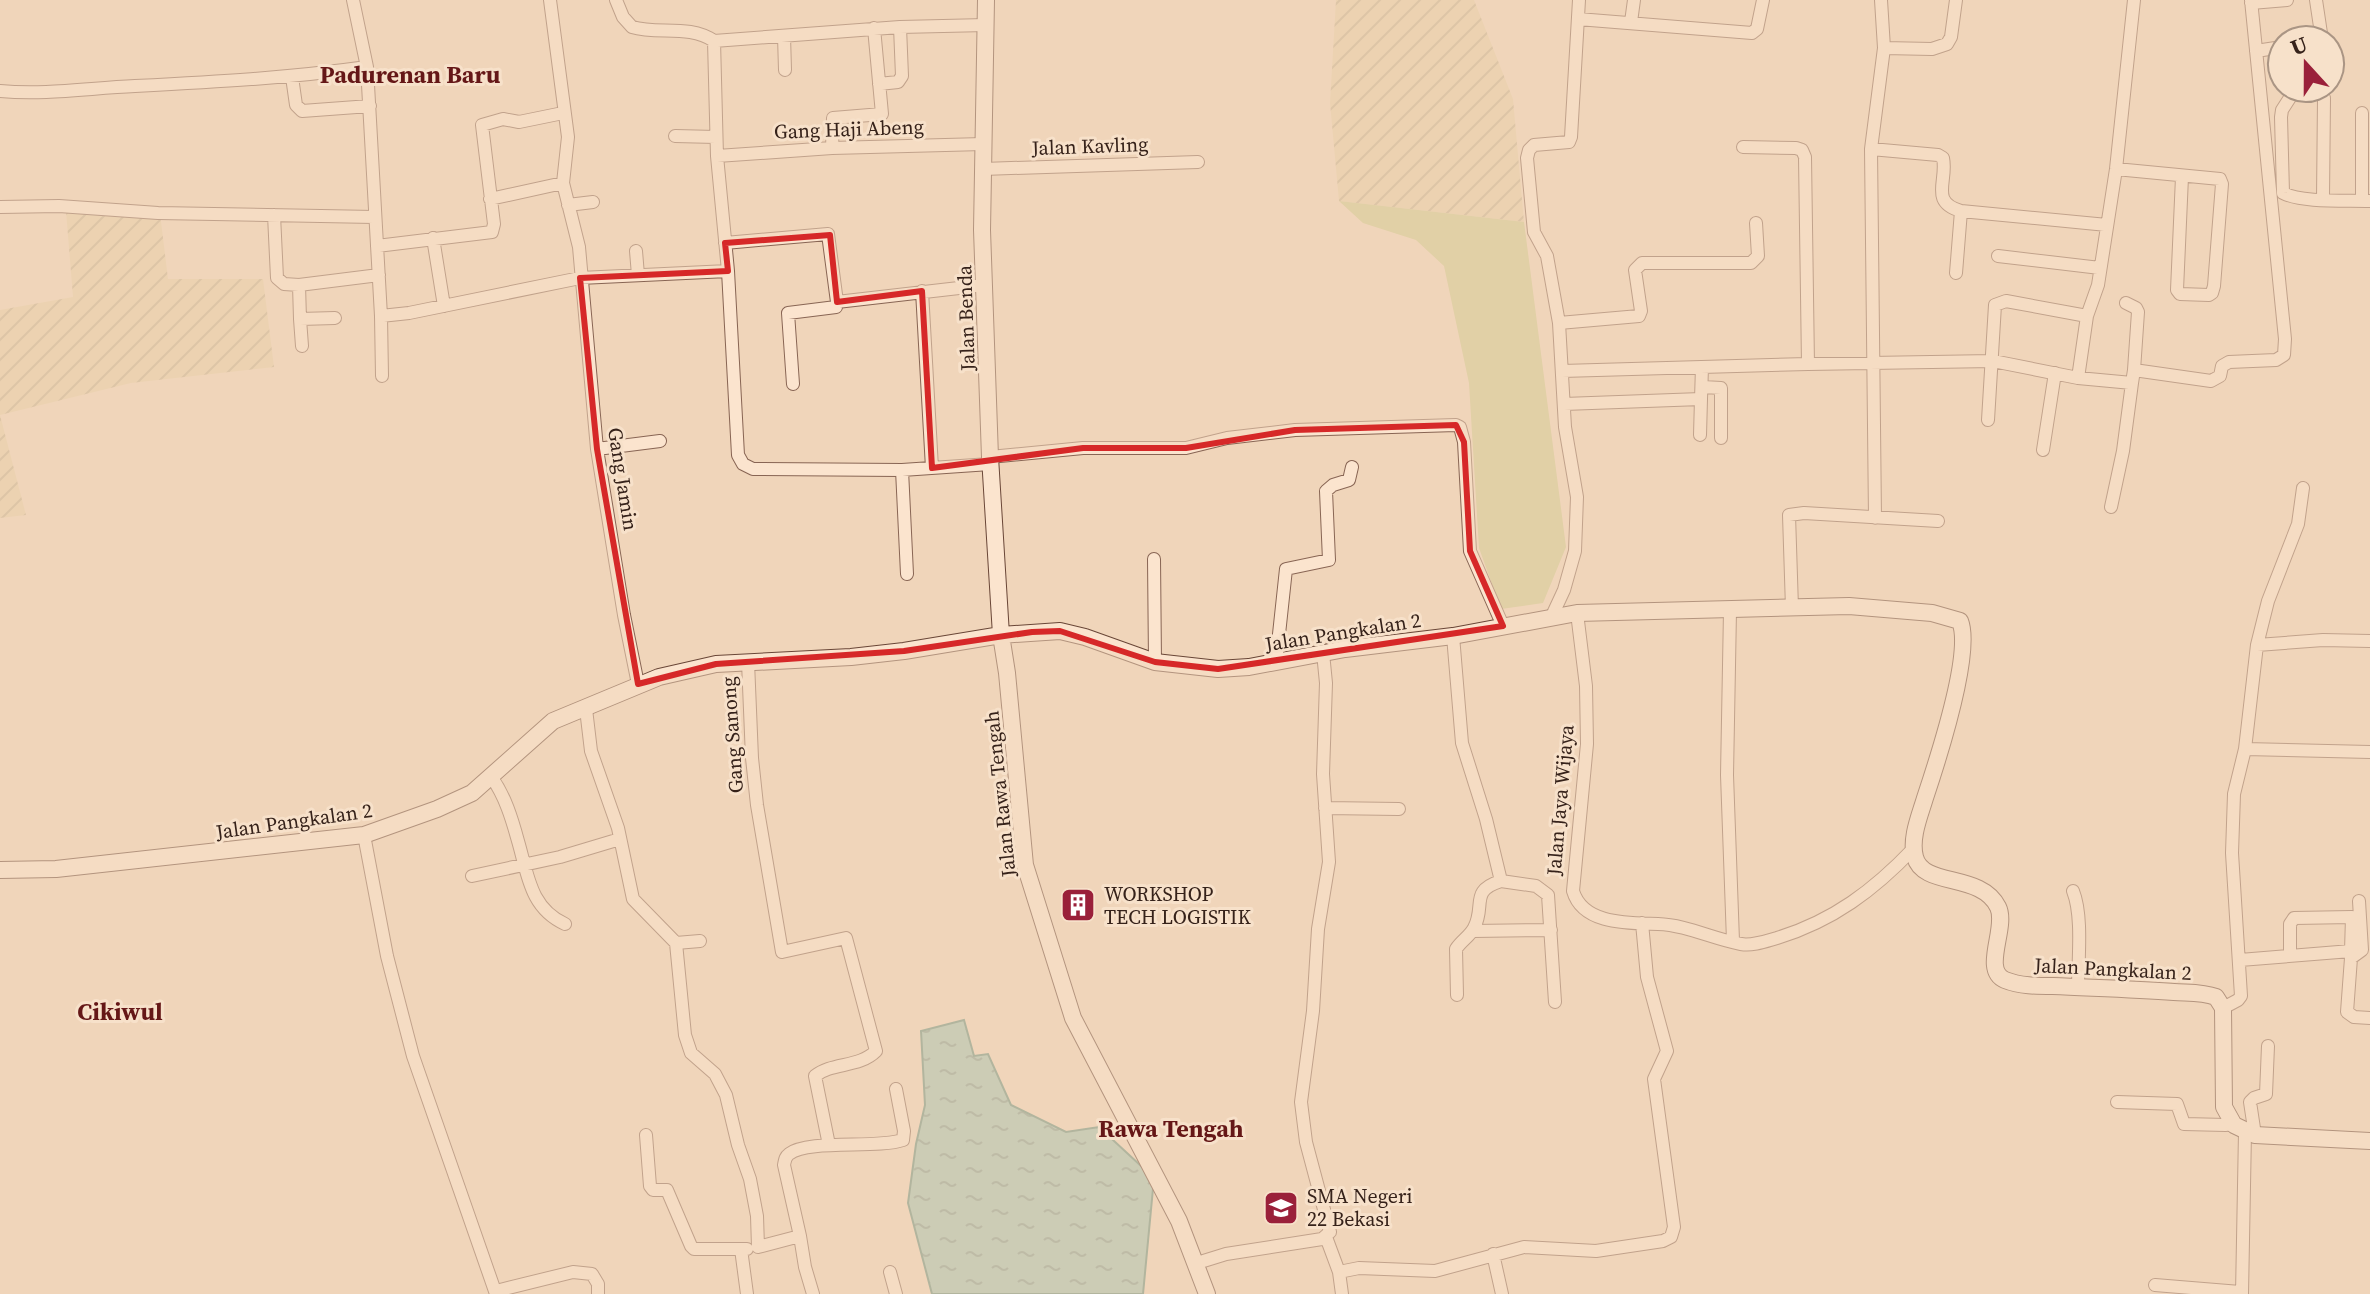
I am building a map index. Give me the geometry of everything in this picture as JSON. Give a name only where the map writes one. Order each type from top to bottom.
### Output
[{"type":"street","points":[[353,0],[367,67],[382,376]]},
{"type":"street","name":"Gang Jamin","points":[[550,0],[568,144],[563,183],[579,247],[597,449],[638,684]]},
{"type":"street","points":[[616,0],[623,17],[632,27],[687,31],[706,35],[714,41],[874,28],[986,25]]},
{"type":"street","name":"Jalan Benda","points":[[986,0],[982,230],[990,460],[1001,635]]},
{"type":"street","points":[[1551,618],[1572,564],[1577,525],[1575,485],[1566,443],[1559,323],[1547,256],[1534,232],[1527,158],[1534,145],[1563,144],[1569,142],[1571,137],[1579,0]]},
{"type":"street","points":[[1631,22],[1634,0]]},
{"type":"street","points":[[1578,19],[1752,33],[1757,29],[1763,0]]},
{"type":"street","points":[[1875,518],[1871,149],[1884,48],[1881,0]]},
{"type":"street","points":[[1884,48],[1932,49],[1947,44],[1951,37],[1956,0]]},
{"type":"street","points":[[2078,378],[2087,316],[2098,285],[2116,169],[2134,0]]},
{"type":"street","points":[[1562,371],[1993,361],[2078,378],[2133,376],[2211,381],[2220,376],[2226,363],[2276,360],[2284,355],[2283,323],[2251,2],[2287,0]]},
{"type":"street","points":[[2316,0],[2320,24]]},
{"type":"street","points":[[879,84],[898,82],[902,76],[900,27]]},
{"type":"street","points":[[832,148],[833,118],[882,114],[874,28]]},
{"type":"street","points":[[784,36],[785,70]]},
{"type":"street","points":[[714,41],[717,156],[728,271],[738,455],[743,464],[753,469],[902,470],[1083,448],[1186,448],[1227,438],[1295,430],[1456,425],[1460,427],[1464,442],[1470,551],[1503,626]]},
{"type":"street","points":[[2256,51],[2266,49]]},
{"type":"street","points":[[0,91],[33,94],[292,77],[367,67]]},
{"type":"street","points":[[292,77],[296,105],[302,111],[370,106]]},
{"type":"street","points":[[2323,198],[2324,98],[2317,90],[2293,93],[2282,110],[2282,189],[2287,196],[2366,201],[2362,113]]},
{"type":"street","points":[[377,246],[492,232],[482,125],[503,119],[522,122],[563,113]]},
{"type":"street","points":[[675,136],[716,137]]},
{"type":"street","name":"Gang Haji Abeng","points":[[717,156],[832,148],[983,144]]},
{"type":"street","points":[[1743,147],[1796,148],[1802,150],[1805,157],[1808,364]]},
{"type":"street","points":[[1871,149],[1943,158],[1942,194],[1949,208],[2107,225]]},
{"type":"street","name":"Jalan Kavling","points":[[983,169],[1198,162]]},
{"type":"street","points":[[2116,169],[2182,177],[2216,177],[2222,184],[2214,286],[2209,295],[2180,294],[2177,290],[2182,177]]},
{"type":"street","points":[[490,199],[563,183]]},
{"type":"street","points":[[568,205],[593,202]]},
{"type":"street","points":[[0,207],[59,206],[158,213],[374,217]]},
{"type":"street","points":[[1956,273],[1961,211]]},
{"type":"street","points":[[274,215],[277,278],[284,284],[299,285],[379,275]]},
{"type":"street","points":[[1559,323],[1639,316],[1641,311],[1635,270],[1642,263],[1756,261],[1756,223]]},
{"type":"street","points":[[725,243],[829,234],[836,307],[788,313],[793,384]]},
{"type":"street","points":[[433,238],[444,306]]},
{"type":"street","points":[[636,251],[638,275]]},
{"type":"street","points":[[1998,256],[2100,268]]},
{"type":"street","points":[[381,316],[580,278],[728,271]]},
{"type":"street","points":[[299,285],[302,346]]},
{"type":"street","points":[[837,302],[985,285]]},
{"type":"street","points":[[922,291],[932,468]]},
{"type":"street","points":[[1988,420],[1995,305],[1999,301],[2087,316]]},
{"type":"street","points":[[2111,507],[2123,451],[2138,312],[2126,303]]},
{"type":"street","points":[[300,319],[335,318]]},
{"type":"street","points":[[1700,435],[1702,367]]},
{"type":"street","points":[[2043,450],[2055,373]]},
{"type":"street","points":[[1564,404],[1702,393],[1721,388],[1721,438]]},
{"type":"street","points":[[597,449],[660,441]]},
{"type":"street","points":[[1276,662],[1286,569],[1329,560],[1326,491],[1349,480],[1352,467]]},
{"type":"street","points":[[902,470],[907,574]]},
{"type":"street","points":[[2303,488],[2298,524],[2268,601],[2257,645],[2245,749],[2234,794],[2232,853],[2241,996],[2223,1008],[2224,1107],[2231,1121],[2250,1134],[2370,1141]]},
{"type":"street","points":[[1792,608],[1789,515],[1804,513],[1938,521]]},
{"type":"street","points":[[1154,559],[1155,662]]},
{"type":"street","name":"Jalan Pangkalan 2","points":[[0,870],[56,869],[364,835],[472,793],[553,721],[638,684],[716,664],[904,651],[1001,635],[1060,631],[1155,662],[1218,669],[1453,636],[1577,613],[1849,606],[1917,611],[1960,621],[1963,631],[1957,682],[1914,848],[1917,863],[1925,871],[1980,887],[1995,902],[2001,916],[1995,961],[1996,973],[2001,979],[2024,985],[2127,988],[2211,995],[2223,1008]]},
{"type":"street","points":[[1730,611],[1727,775],[1733,941]]},
{"type":"street","name":"Jalan Jaya Wijaya","points":[[1577,613],[1586,686],[1587,744],[1573,891],[1579,905],[1599,917],[1685,928],[1743,944],[1762,942],[1814,924],[1875,887],[1914,848]]},
{"type":"street","name":"Jalan Rawa Tengah","points":[[1001,635],[1018,776],[1022,846],[1029,883],[1073,1018],[1172,1206],[1207,1294]]},
{"type":"street","points":[[1453,636],[1462,743],[1486,819],[1501,881]]},
{"type":"street","points":[[2257,645],[2323,640],[2370,641]]},
{"type":"street","points":[[1323,653],[1326,683],[1323,774],[1329,862],[1318,929],[1313,1011],[1301,1102],[1306,1142],[1330,1226],[1326,1237],[1339,1272],[1342,1294]]},
{"type":"street","name":"Gang Sanong","points":[[748,662],[757,805],[782,952],[846,938],[876,1051],[867,1059],[815,1076],[829,1145]]},
{"type":"street","points":[[586,709],[594,762],[620,839],[633,899],[637,907],[648,913],[676,943],[685,1035],[691,1053],[715,1074],[726,1095],[750,1179],[757,1216],[758,1247]]},
{"type":"street","points":[[2245,749],[2370,752]]},
{"type":"street","points":[[492,778],[500,790],[513,825],[522,865],[539,906],[551,918],[565,924]]},
{"type":"street","points":[[1325,808],[1399,809]]},
{"type":"street","points":[[364,835],[387,956],[413,1056],[496,1293],[573,1272],[592,1274],[598,1284],[598,1294]]},
{"type":"street","points":[[472,876],[620,839]]},
{"type":"street","points":[[1457,995],[1456,949],[1473,931],[1481,891],[1501,881],[1544,890],[1548,895],[1555,1002]]},
{"type":"street","points":[[2073,891],[2076,899],[2078,988]]},
{"type":"street","points":[[2359,901],[2362,950],[2351,958],[2347,1012],[2354,1017],[2370,1018]]},
{"type":"street","points":[[2240,960],[2351,951],[2352,917],[2294,918],[2290,924],[2290,955]]},
{"type":"street","points":[[1339,1272],[1359,1268],[1421,1272],[1447,1269],[1524,1247],[1596,1251],[1625,1248],[1663,1241],[1673,1232],[1654,1079],[1667,1051],[1647,977],[1642,923]]},
{"type":"street","points":[[1473,931],[1551,930]]},
{"type":"street","points":[[676,943],[700,941]]},
{"type":"street","points":[[2155,1285],[2241,1293],[2250,1102],[2266,1094],[2268,1046]]},
{"type":"street","points":[[813,1294],[784,1165],[786,1157],[791,1152],[829,1145],[903,1140],[896,1089]]},
{"type":"street","points":[[2117,1102],[2177,1104],[2184,1124],[2226,1125],[2231,1121]]},
{"type":"street","points":[[646,1135],[650,1186],[653,1190],[667,1190],[694,1249],[758,1247],[800,1236]]},
{"type":"street","points":[[1197,1263],[1226,1254],[1326,1237]]},
{"type":"street","points":[[741,1249],[747,1294]]},
{"type":"street","points":[[1493,1254],[1502,1294]]},
{"type":"street","points":[[890,1272],[896,1294]]},
{"type":"highlighted area","points":[[830,235],[837,302],[922,291],[932,468],[1083,448],[1186,448],[1295,430],[1456,425],[1464,442],[1470,551],[1503,626],[1218,669],[1155,662],[1060,631],[1032,632],[904,651],[716,664],[638,684],[597,449],[580,278],[728,271],[725,243]]},
{"type":"shaded area","points":[[1336,0],[1474,0],[1513,99],[1524,222],[1339,201],[1330,103]]},
{"type":"shaded area","points":[[1339,201],[1524,222],[1566,547],[1543,603],[1501,609],[1479,548],[1469,383],[1444,266],[1416,240],[1363,223]]},
{"type":"shaded area","points":[[66,211],[160,213],[168,279],[263,279],[274,367],[131,383],[0,415],[0,310],[73,297]]},
{"type":"shaded area","points":[[0,415],[26,515],[0,518]]},
{"type":"water","points":[[964,1020],[974,1056],[988,1054],[1011,1105],[1066,1132],[1099,1127],[1154,1178],[1143,1294],[932,1294],[908,1203],[925,1105],[921,1031]]},
{"type":"place","name":"WORKSHOP TECH LOGISTIK","points":[[1078,905]]},
{"type":"place","name":"SMA Negeri 22 Bekasi","points":[[1281,1208]]},
{"type":"district","name":"Padurenan Baru","points":[[410,74]]},
{"type":"district","name":"Cikiwul","points":[[120,1011]]},
{"type":"district","name":"Rawa Tengah","points":[[1171,1128]]}]
